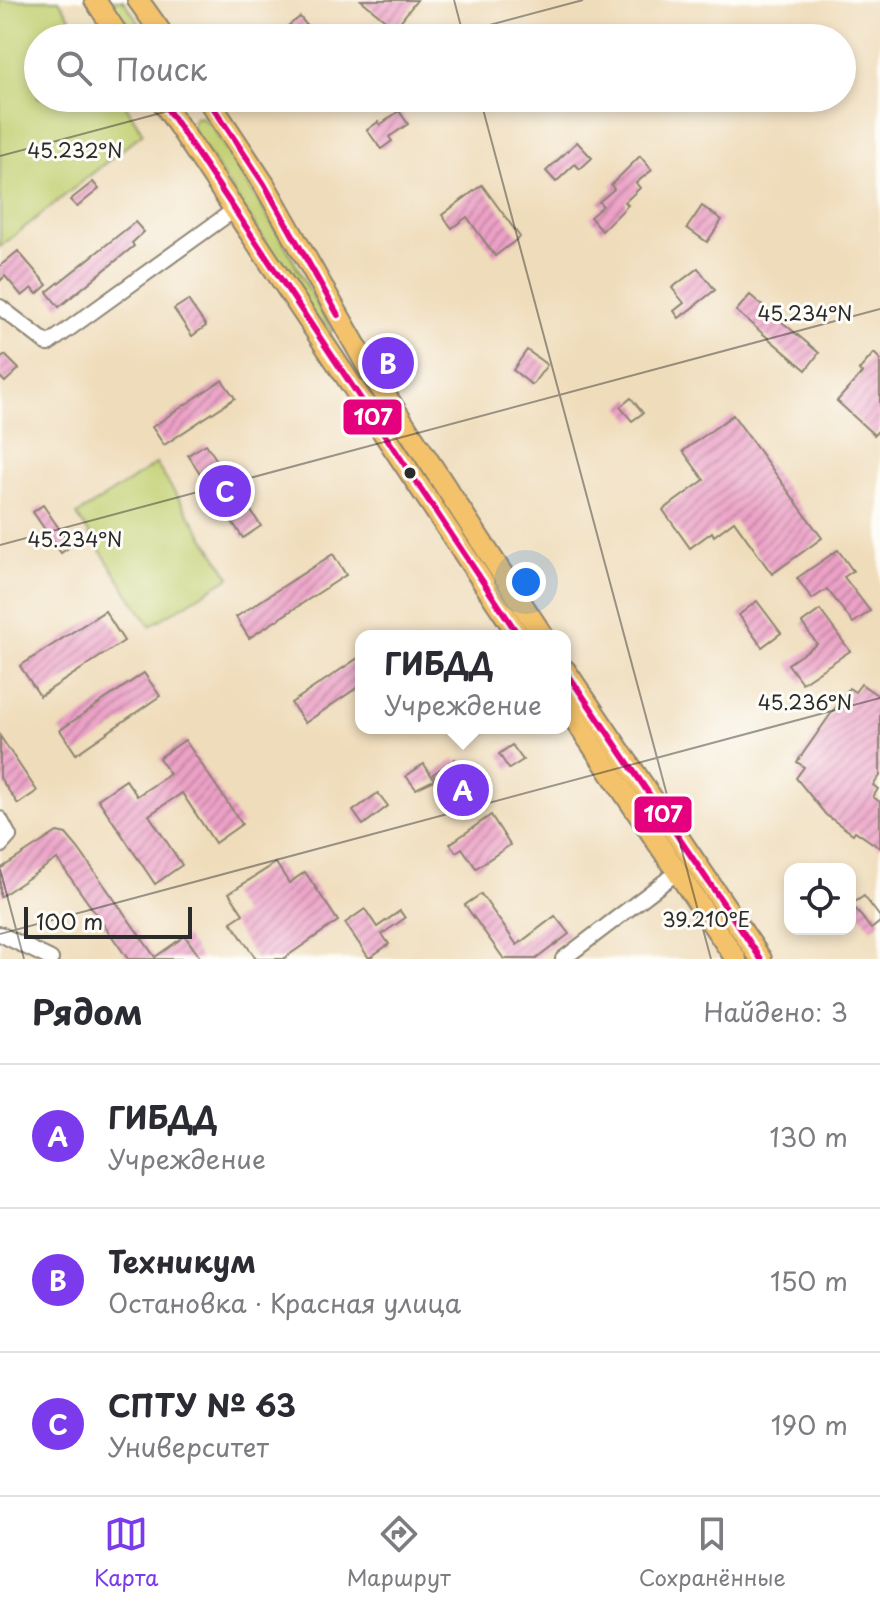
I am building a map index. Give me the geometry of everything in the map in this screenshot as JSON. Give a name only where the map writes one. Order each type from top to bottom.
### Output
[{"type":"main road","points":[[95,0],[111,24]]},
{"type":"main road","points":[[138,0],[155,24]]},
{"type":"main road","points":[[172,112],[515,630]]},
{"type":"main road","points":[[216,112],[264,184],[373,376],[539,630]]},
{"type":"main road","points":[[571,679],[761,959]]},
{"type":"main road","points":[[571,714],[736,959]]},
{"type":"street","points":[[0,307],[48,344],[234,210]]},
{"type":"street","points":[[0,819],[4,841]]},
{"type":"street","points":[[563,959],[676,873]]},
{"type":"street","points":[[0,934],[51,959]]},
{"type":"green space","points":[[0,0],[59,0],[74,24],[24,24],[24,112],[130,112],[143,133],[0,247]]},
{"type":"green space","points":[[102,0],[123,0],[140,24],[119,24]]},
{"type":"green space","points":[[201,117],[211,125],[285,245],[332,332],[326,335],[191,127],[195,118]]},
{"type":"green space","points":[[156,464],[230,577],[150,626],[77,515]]},
{"type":"building","points":[[361,0],[417,0],[398,24],[390,24]]},
{"type":"building","points":[[300,17],[306,24],[291,24]]},
{"type":"building","points":[[398,112],[408,124],[389,137],[392,141],[381,149],[367,130],[378,122],[380,125]]},
{"type":"building","points":[[577,142],[592,158],[580,169],[575,164],[556,182],[546,171]]},
{"type":"building","points":[[640,156],[652,170],[636,183],[640,188],[625,202],[628,205],[602,231],[590,217],[603,206],[599,202],[614,189],[611,185]]},
{"type":"building","points":[[93,182],[99,189],[77,207],[70,200]]},
{"type":"building","points":[[482,185],[520,237],[495,256],[467,217],[452,228],[442,215]]},
{"type":"building","points":[[702,206],[722,220],[707,242],[687,228]]},
{"type":"building","points":[[135,222],[144,232],[132,243],[134,246],[59,307],[47,292]]},
{"type":"building","points":[[18,251],[47,285],[37,294],[32,288],[22,296],[5,276],[0,281],[0,266]]},
{"type":"building","points":[[698,268],[715,290],[679,318],[674,311],[684,303],[672,288]]},
{"type":"building","points":[[750,295],[819,353],[806,370],[736,311]]},
{"type":"building","points":[[188,300],[206,326],[192,336],[174,309]]},
{"type":"building","points":[[527,350],[547,365],[532,385],[513,370]]},
{"type":"building","points":[[874,353],[880,359],[880,429],[874,435],[837,401],[862,373],[859,370]]},
{"type":"building","points":[[5,355],[19,369],[5,382],[0,377],[0,359]]},
{"type":"building","points":[[222,380],[235,398],[164,445],[152,427]]},
{"type":"building","points":[[631,398],[643,413],[632,421],[620,407]]},
{"type":"building","points":[[733,415],[822,538],[772,574],[734,521],[690,548],[663,510],[704,480],[683,451]]},
{"type":"building","points":[[206,444],[261,526],[243,538],[188,455]]},
{"type":"building","points":[[43,505],[71,546],[61,553],[33,512]]},
{"type":"building","points":[[838,550],[853,571],[844,577],[870,611],[853,623],[827,589],[812,599],[797,578]]},
{"type":"building","points":[[333,554],[346,575],[249,638],[236,617]]},
{"type":"building","points":[[757,601],[781,633],[762,647],[739,615]]},
{"type":"building","points":[[820,610],[850,651],[802,683],[788,664],[817,644],[802,623]]},
{"type":"building","points":[[105,611],[124,641],[40,696],[20,666]]},
{"type":"building","points":[[355,660],[355,689],[305,723],[291,703]]},
{"type":"building","points":[[144,673],[160,696],[76,754],[60,730]]},
{"type":"building","points":[[861,684],[880,697],[880,776],[873,785],[878,789],[873,797],[880,802],[880,848],[826,815],[796,778],[804,767],[797,762],[849,688],[855,692]]},
{"type":"building","points":[[0,736],[37,791],[18,804],[0,778]]},
{"type":"building","points":[[185,740],[242,824],[215,843],[182,793],[149,815],[182,865],[155,884],[98,799],[126,780],[137,796],[170,774],[159,758]]},
{"type":"building","points":[[512,745],[523,760],[509,769],[499,754]]},
{"type":"building","points":[[455,759],[482,798],[464,811],[443,780],[439,782],[433,774]]},
{"type":"building","points":[[424,764],[434,780],[416,789],[406,776]]},
{"type":"building","points":[[378,793],[388,806],[363,825],[353,811]]},
{"type":"building","points":[[491,815],[510,845],[476,868],[462,848],[456,852],[450,844]]},
{"type":"building","points":[[57,832],[66,834],[78,848],[155,957],[185,936],[201,959],[128,959],[57,859],[0,897],[0,869]]},
{"type":"building","points":[[276,863],[289,883],[305,872],[338,921],[283,959],[256,959],[231,922],[243,914],[229,893]]},
{"type":"building","points":[[481,894],[517,945],[555,916],[569,934],[536,959],[504,959],[465,905]]},
{"type":"building","points":[[864,896],[880,917],[880,922],[871,929],[856,909],[856,901]]},
{"type":"building","points":[[365,909],[377,927],[400,911],[405,918],[382,934],[389,944],[369,958],[345,923]]},
{"type":"transit line","name":"107","points":[[169,112],[515,630]]},
{"type":"transit line","name":"107","points":[[216,112],[264,184],[338,315]]},
{"type":"transit line","name":"107","points":[[571,679],[761,959]]},
{"type":"place","name":"Техникум","points":[[388,363]]},
{"type":"place","name":"СПТУ № 63","points":[[225,491]]},
{"type":"place","name":"ГИБДД","points":[[463,790]]}]
